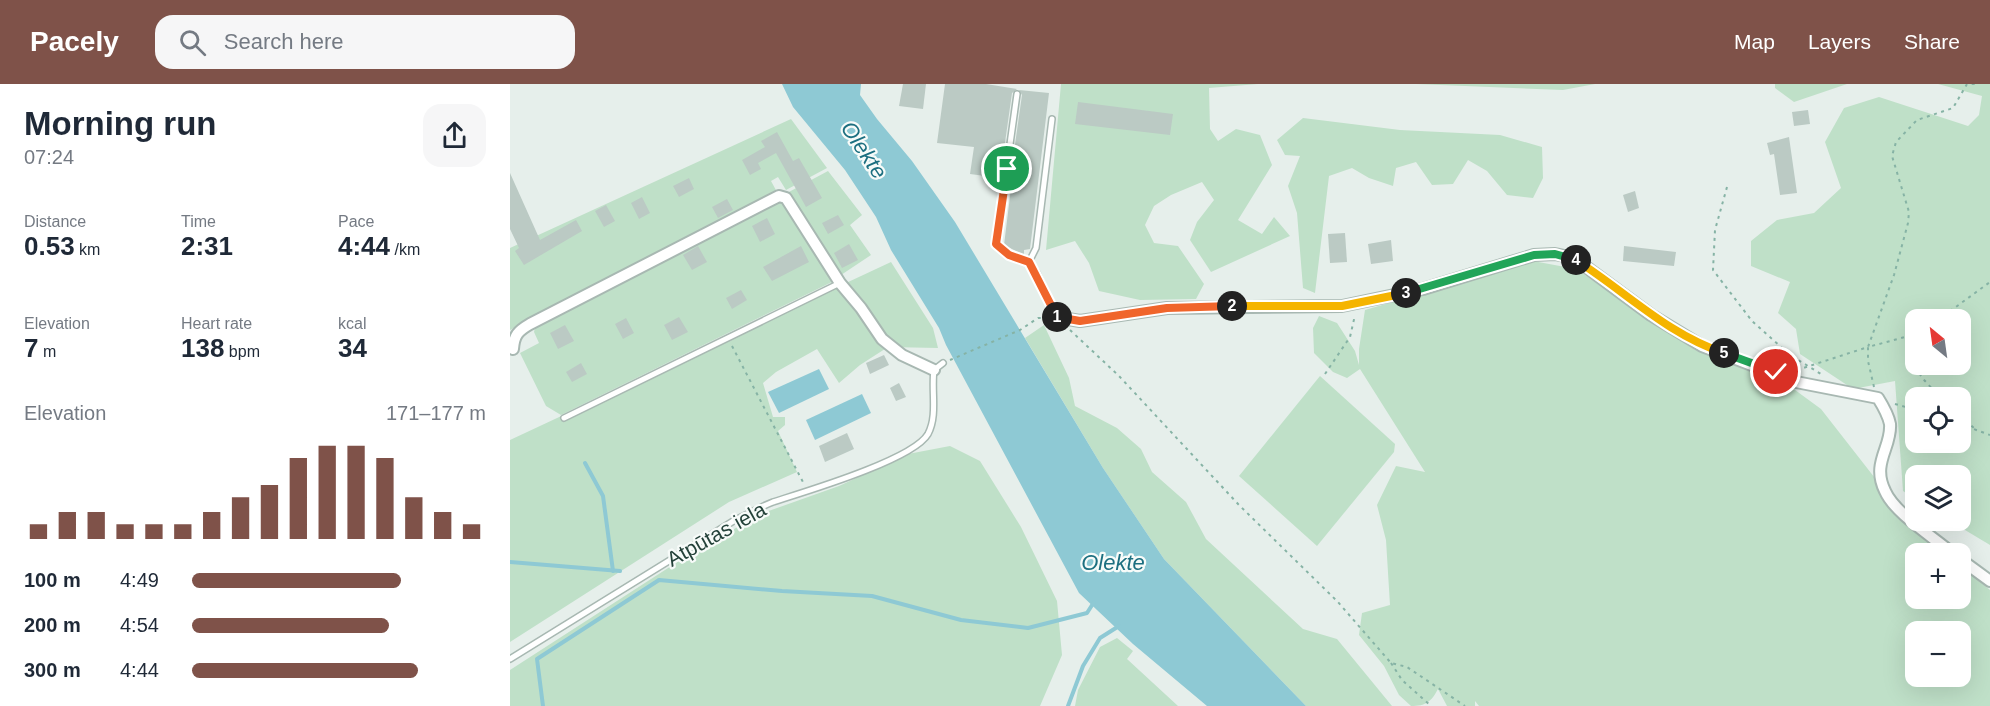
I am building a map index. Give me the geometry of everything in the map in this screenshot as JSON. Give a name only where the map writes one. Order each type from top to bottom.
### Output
[{"type":"street","points":[[513,348],[518,332],[530,324],[779,196],[786,198],[840,283],[861,308],[882,339],[902,355],[938,366]]},
{"type":"street","points":[[1056,317],[1080,321],[1167,308],[1334,307],[1422,289],[1534,255],[1555,254],[1574,258],[1651,315],[1702,346],[1796,382],[1878,398],[1887,412],[1890,426],[1880,462],[1880,480],[1885,493],[1894,506],[1939,543]]},
{"type":"street","points":[[1971,567],[1990,581]]},
{"type":"lane","points":[[1017,94],[996,244],[1009,255],[1029,262],[1056,317]]},
{"type":"lane","points":[[1029,262],[1036,248],[1052,119]]},
{"type":"lane","points":[[564,418],[840,283]]},
{"type":"lane","name":"Atpūtas iela","points":[[510,659],[735,520],[771,503],[808,492],[909,451],[923,442],[929,431],[934,412],[938,366]]},
{"type":"path","points":[[1905,407],[1878,398],[1870,378],[1868,347],[1894,275],[1908,223],[1909,212],[1892,156],[1896,142],[1917,120],[1953,108],[1967,84],[1978,84]]},
{"type":"path","points":[[1727,187],[1715,230],[1713,270],[1752,321],[1808,368],[1828,378]]},
{"type":"path","points":[[1953,309],[1990,282]]},
{"type":"path","points":[[1325,374],[1350,337],[1358,303]]},
{"type":"path","points":[[1056,317],[1119,376],[1239,505],[1337,601],[1391,663],[1402,680],[1431,706]]},
{"type":"path","points":[[952,359],[1020,330],[1038,318]]},
{"type":"path","points":[[728,337],[808,492]]},
{"type":"path","points":[[1796,370],[1905,337]]},
{"type":"path","points":[[1920,375],[1931,387]]},
{"type":"path","points":[[1971,426],[1975,429]]},
{"type":"path","points":[[1971,428],[1990,435]]},
{"type":"path","points":[[1391,663],[1407,667],[1465,706]]},
{"type":"green space","points":[[1061,84],[1258,84],[1209,88],[1210,129],[1218,141],[1236,129],[1260,135],[1272,165],[1238,220],[1262,234],[1274,217],[1290,236],[1211,272],[1190,240],[1197,222],[1214,200],[1202,182],[1171,195],[1154,206],[1145,225],[1154,243],[1178,246],[1204,284],[1196,299],[1140,300],[1099,291],[1089,263],[1075,241],[1046,250]]},
{"type":"green space","points":[[1416,84],[1595,84],[1563,90]]},
{"type":"green space","points":[[1775,84],[1847,84],[1794,102],[1775,88]]},
{"type":"green space","points":[[1938,84],[1990,84],[1990,545],[1967,531],[1971,531],[1971,465],[1905,465],[1905,492],[1903,491],[1895,381],[1853,389],[1800,354],[1796,329],[1778,313],[1790,282],[1751,266],[1751,241],[1777,220],[1814,213],[1841,188],[1825,142],[1844,108],[1879,97],[1968,126],[1979,115],[1982,96]]},
{"type":"green space","points":[[1303,118],[1400,130],[1500,135],[1542,147],[1543,178],[1533,198],[1507,195],[1487,171],[1468,160],[1453,184],[1432,185],[1416,162],[1396,168],[1393,186],[1369,178],[1352,168],[1329,176],[1315,293],[1303,288],[1297,213],[1288,186],[1300,156],[1285,155],[1277,140]]},
{"type":"green space","points":[[791,119],[827,168],[786,190],[778,177],[771,181],[777,192],[510,330],[510,248]]},
{"type":"green space","points":[[828,171],[862,215],[850,225],[871,255],[841,275],[787,193]]},
{"type":"green space","points":[[781,201],[834,281],[561,415],[546,406],[520,353],[539,343],[534,332],[535,328]]},
{"type":"green space","points":[[1533,261],[1576,269],[1697,351],[1776,376],[1821,409],[1878,482],[1905,510],[1905,531],[1925,531],[1936,543],[1905,543],[1905,609],[1971,609],[1971,574],[1990,590],[1990,706],[1479,706],[1475,701],[1475,706],[1447,706],[1438,689],[1428,702],[1411,706],[1399,695],[1384,666],[1359,635],[1362,613],[1390,605],[1386,540],[1377,505],[1396,466],[1425,472],[1360,369],[1347,378],[1333,372],[1314,353],[1313,328],[1319,316],[1337,323],[1355,351],[1359,365],[1365,310]]},
{"type":"green space","points":[[891,262],[933,328],[938,348],[888,347],[860,365],[839,383],[817,349],[776,372],[763,383],[773,417],[785,417],[785,425],[778,431],[797,472],[729,502],[510,642],[510,440]]},
{"type":"green space","points":[[1044,325],[1069,378],[1075,406],[1117,428],[1141,449],[1152,472],[1186,502],[1206,539],[1303,629],[1337,639],[1392,706],[1306,706],[1164,559],[1103,468],[1025,338]]},
{"type":"green space","points":[[1320,376],[1395,444],[1394,452],[1317,546],[1239,476]]},
{"type":"green space","points":[[950,446],[980,461],[1021,527],[1057,601],[1062,655],[1040,706],[510,706],[510,670],[696,550],[763,513],[839,486],[908,454]]},
{"type":"green space","points":[[1117,638],[1133,651],[1127,659],[1178,706],[1075,706],[1078,690],[1100,647]]},
{"type":"water","name":"Olekte","points":[[782,84],[861,84],[860,95],[912,161],[955,222],[1103,468],[1164,559],[1306,706],[1207,706],[1133,644],[1079,593],[939,328],[891,250],[876,217],[845,170],[793,107]]},
{"type":"water","points":[[819,369],[829,389],[779,413],[768,392]]},
{"type":"water","points":[[862,394],[871,413],[815,440],[806,420]]},
{"type":"building","points":[[903,84],[926,84],[923,109],[899,106]]},
{"type":"building","points":[[945,84],[986,84],[1017,89],[1012,93],[1000,178],[970,174],[974,147],[937,143]]},
{"type":"building","points":[[1019,90],[1049,93],[1030,249],[1024,250],[1024,255],[1004,245],[1022,95]]},
{"type":"building","points":[[1078,102],[1173,114],[1170,135],[1075,124]]},
{"type":"building","points":[[1808,110],[1810,124],[1794,126],[1792,112]]},
{"type":"building","points":[[777,132],[793,161],[799,158],[822,198],[806,207],[776,153],[758,163],[761,169],[750,175],[742,160],[765,147],[761,141]]},
{"type":"building","points":[[1789,137],[1797,193],[1780,195],[1774,154],[1770,155],[1767,143]]},
{"type":"building","points":[[510,173],[540,240],[576,220],[582,231],[524,265],[515,251],[519,248],[510,229]]},
{"type":"building","points":[[689,178],[694,189],[679,197],[673,186]]},
{"type":"building","points":[[1635,191],[1639,208],[1628,212],[1623,195]]},
{"type":"building","points":[[642,197],[650,213],[639,219],[631,203]]},
{"type":"building","points":[[727,199],[733,210],[718,218],[712,207]]},
{"type":"building","points":[[606,205],[615,221],[604,227],[595,211]]},
{"type":"building","points":[[838,215],[844,225],[828,234],[822,223]]},
{"type":"building","points":[[767,218],[775,234],[760,242],[752,226]]},
{"type":"building","points":[[1345,233],[1347,262],[1330,263],[1328,234]]},
{"type":"building","points":[[1391,240],[1393,261],[1371,264],[1368,244]]},
{"type":"building","points":[[849,244],[858,260],[842,268],[834,253]]},
{"type":"building","points":[[698,246],[707,262],[692,270],[683,255]]},
{"type":"building","points":[[801,246],[809,262],[772,281],[763,267]]},
{"type":"building","points":[[1624,246],[1676,252],[1674,266],[1623,261]]},
{"type":"building","points":[[741,290],[747,300],[732,309],[726,298]]},
{"type":"building","points":[[679,317],[688,332],[672,340],[664,325]]},
{"type":"building","points":[[626,318],[634,333],[623,339],[615,324]]},
{"type":"building","points":[[565,325],[574,341],[558,349],[550,333]]},
{"type":"building","points":[[884,355],[889,365],[870,374],[866,363]]},
{"type":"building","points":[[581,363],[587,374],[572,382],[566,372]]},
{"type":"building","points":[[899,383],[906,397],[896,401],[890,388]]},
{"type":"building","points":[[847,433],[854,449],[825,462],[819,446]]},
{"type":"waterway","points":[[585,463],[603,496],[613,571]]},
{"type":"waterway","points":[[510,562],[620,571]]},
{"type":"waterway","points":[[543,706],[537,659],[659,580],[872,596],[961,620],[1028,628],[1087,613],[1094,602]]},
{"type":"waterway","points":[[1068,706],[1083,666],[1100,638],[1119,626]]},
{"type":"route","points":[[1007,169],[996,244],[1009,255],[1029,262],[1056,317],[1080,321],[1167,308],[1342,306],[1422,289],[1534,255],[1555,254],[1574,258],[1651,315],[1702,346],[1776,372]]}]
